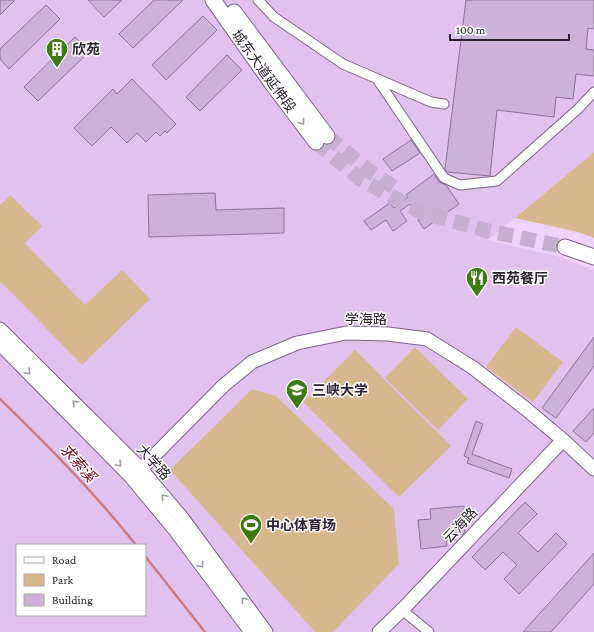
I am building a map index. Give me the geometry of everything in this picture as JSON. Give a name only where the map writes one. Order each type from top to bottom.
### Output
[{"type":"main road","name":"城东大道延伸段","points":[[213,0],[273,85],[322,139],[224,0]]},
{"type":"main road","points":[[594,250],[567,244],[594,257]]},
{"type":"street","points":[[258,0],[274,17],[343,64],[431,102],[444,104]]},
{"type":"street","points":[[377,79],[444,178],[460,185],[497,181],[578,109],[594,92]]},
{"type":"street","name":"大学路","points":[[0,329],[141,469],[183,519],[266,632]]},
{"type":"street","name":"学海路","points":[[141,469],[223,386],[252,362],[297,343],[346,333],[388,334],[426,339],[472,366],[563,440],[594,469]]},
{"type":"street","name":"大学路","points":[[0,344],[131,477],[180,536],[250,632]]},
{"type":"street","name":"云海路","points":[[380,632],[563,440]]},
{"type":"street","points":[[402,610],[429,632]]},
{"type":"shaded area","name":"三峡大学","points":[[0,0],[594,0],[594,152],[488,240],[560,257],[594,270],[594,632],[0,632]]},
{"type":"green space","points":[[594,152],[594,238],[578,232],[515,218]]},
{"type":"green space","points":[[10,195],[42,226],[25,243],[85,305],[122,270],[150,299],[82,365],[0,281],[0,205]]},
{"type":"green space","points":[[516,327],[563,362],[533,402],[486,367]]},
{"type":"green space","points":[[415,347],[468,399],[438,430],[385,378]]},
{"type":"green space","points":[[355,350],[451,446],[399,497],[303,402]]},
{"type":"green space","points":[[252,389],[276,396],[394,509],[399,564],[333,632],[315,632],[170,470]]},
{"type":"building","points":[[0,0],[15,0],[0,15]]},
{"type":"building","points":[[88,0],[122,0],[104,17]]},
{"type":"building","points":[[154,0],[183,0],[133,48],[119,34]]},
{"type":"building","points":[[466,0],[594,0],[594,29],[588,28],[586,49],[594,50],[594,76],[576,74],[573,99],[556,97],[554,117],[497,110],[490,176],[447,172],[445,169]]},
{"type":"building","points":[[46,5],[60,19],[9,69],[0,59],[0,49]]},
{"type":"building","points":[[203,16],[217,30],[166,80],[152,65]]},
{"type":"building","name":"欣苑","points":[[75,37],[89,52],[38,101],[24,87]]},
{"type":"building","points":[[227,55],[242,70],[200,111],[186,97]]},
{"type":"building","points":[[132,79],[176,124],[167,133],[165,131],[160,136],[156,132],[146,142],[137,133],[127,143],[111,127],[92,146],[74,128],[113,89],[117,94]]},
{"type":"building","points":[[411,140],[420,153],[392,171],[383,159]]},
{"type":"building","points":[[434,174],[439,182],[446,185],[459,204],[424,229],[418,220],[420,219],[410,204],[400,211],[407,221],[393,231],[386,220],[371,230],[364,221],[390,203],[394,208],[408,197],[406,195]]},
{"type":"building","points":[[215,193],[216,210],[284,208],[284,233],[149,237],[148,195]]},
{"type":"building","points":[[594,337],[594,366],[556,418],[542,408]]},
{"type":"building","points":[[594,408],[594,433],[586,442],[573,431]]},
{"type":"building","points":[[476,421],[483,424],[472,454],[512,469],[509,478],[467,463],[469,458],[464,456]]},
{"type":"building","points":[[525,502],[537,514],[518,533],[538,552],[556,533],[567,544],[519,594],[504,579],[517,565],[503,552],[485,570],[472,557]]},
{"type":"building","points":[[464,506],[465,532],[463,534],[446,535],[447,546],[421,549],[418,520],[431,519],[430,509]]},
{"type":"building","points":[[594,553],[594,584],[551,632],[523,632]]},
{"type":"waterway","name":"求索溪","points":[[0,399],[88,488],[135,544]]},
{"type":"waterway","name":"求索溪","points":[[146,557],[205,632]]},
{"type":"tunnel","points":[[327,136],[369,171],[395,188]]},
{"type":"tunnel","points":[[316,142],[360,179],[419,211],[484,230],[565,247]]},
{"type":"place","name":"欣苑","points":[[57,68]]},
{"type":"place","name":"西苑餐厅","points":[[477,298]]},
{"type":"place","name":"三峡大学","points":[[297,410]]},
{"type":"place","name":"中心体育场","points":[[251,544]]}]
